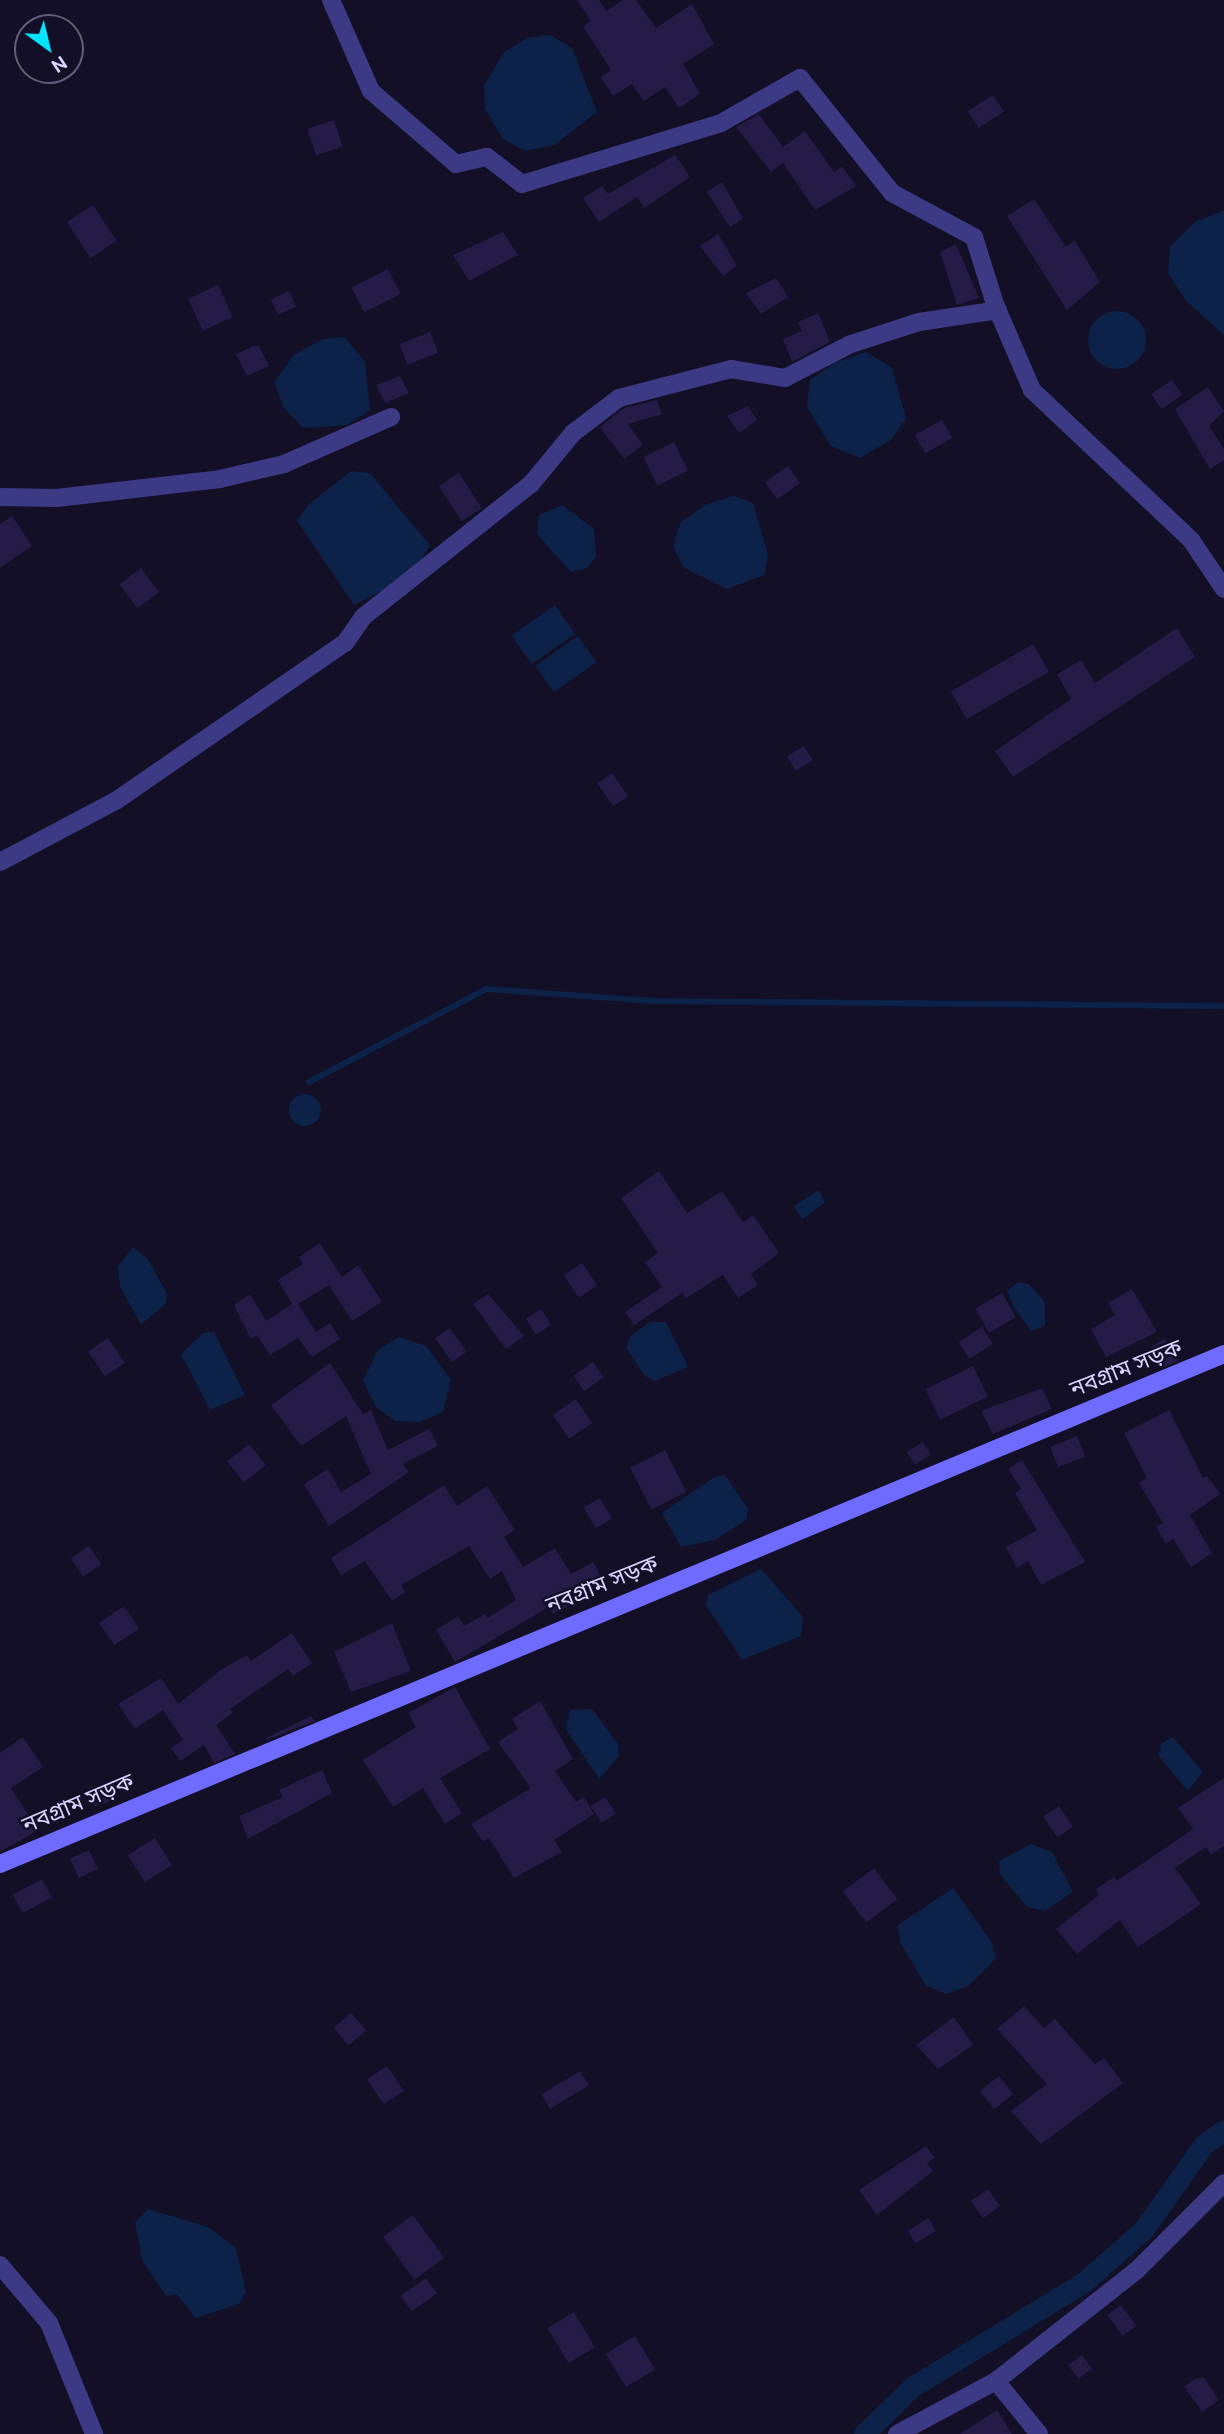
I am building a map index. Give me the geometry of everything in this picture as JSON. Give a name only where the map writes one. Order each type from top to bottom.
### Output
[{"type":"main road","name":"নবগ্রাম সড়ক","points":[[0,1864],[1224,1354]]},
{"type":"street","points":[[331,0],[371,91],[456,164],[487,157],[522,184],[721,123],[800,78],[892,193],[974,237],[998,310],[1032,390],[1191,540],[1224,589]]},
{"type":"street","points":[[0,862],[117,800],[345,643],[363,617],[531,484],[573,433],[619,398],[731,369],[785,378],[851,344],[919,322],[998,310]]},
{"type":"street","points":[[0,496],[57,498],[220,479],[284,464],[391,417]]},
{"type":"street","points":[[897,2434],[996,2381],[1136,2271],[1224,2183]]},
{"type":"street","points":[[0,2265],[49,2323],[94,2434]]},
{"type":"street","points":[[996,2381],[1040,2434]]},
{"type":"water","points":[[550,35],[572,48],[597,112],[554,145],[525,151],[503,139],[485,108],[484,86],[504,52],[527,38]]},
{"type":"water","points":[[1224,210],[1224,335],[1186,301],[1168,273],[1170,247],[1195,222]]},
{"type":"water","points":[[1111,311],[1123,311],[1138,319],[1146,334],[1146,346],[1138,361],[1123,369],[1111,369],[1096,361],[1088,346],[1088,334],[1096,319]]},
{"type":"water","points":[[344,337],[365,361],[370,410],[347,425],[303,428],[284,408],[274,382],[294,355],[323,339]]},
{"type":"water","points":[[866,352],[892,368],[906,418],[891,440],[860,458],[831,446],[807,407],[810,380],[834,363]]},
{"type":"water","points":[[351,471],[370,473],[430,545],[421,560],[389,587],[354,605],[297,521],[308,505]]},
{"type":"water","points":[[734,496],[753,503],[768,554],[765,575],[727,589],[684,568],[673,546],[681,522],[707,504]]},
{"type":"water","points":[[562,505],[594,529],[596,557],[587,568],[571,572],[537,534],[539,515]]},
{"type":"water","points":[[555,605],[575,634],[532,664],[512,635]]},
{"type":"water","points":[[578,636],[596,662],[554,692],[535,666]]},
{"type":"water","points":[[305,1094],[316,1099],[321,1110],[316,1121],[305,1126],[294,1121],[289,1110],[294,1099]]},
{"type":"water","points":[[819,1190],[825,1203],[802,1219],[794,1206]]},
{"type":"water","points":[[133,1247],[148,1259],[167,1294],[166,1303],[141,1325],[120,1286],[118,1266]]},
{"type":"water","points":[[1018,1282],[1029,1284],[1045,1302],[1045,1326],[1031,1331],[1014,1307],[1007,1291]]},
{"type":"water","points":[[650,1322],[666,1322],[688,1367],[655,1381],[645,1376],[626,1348],[631,1335]]},
{"type":"water","points":[[214,1332],[245,1395],[210,1410],[181,1354],[203,1333]]},
{"type":"water","points":[[399,1337],[426,1346],[451,1380],[443,1412],[420,1422],[395,1421],[376,1407],[363,1381],[378,1350]]},
{"type":"water","points":[[725,1475],[748,1509],[746,1520],[715,1540],[681,1547],[662,1513],[713,1478]]},
{"type":"water","points":[[761,1569],[803,1617],[801,1636],[742,1660],[706,1605],[708,1595]]},
{"type":"water","points":[[592,1709],[618,1744],[619,1756],[599,1779],[566,1729],[570,1710]]},
{"type":"water","points":[[1173,1737],[1203,1772],[1188,1791],[1158,1755],[1162,1743]]},
{"type":"water","points":[[1031,1844],[1052,1852],[1073,1892],[1045,1911],[1027,1907],[1000,1874],[999,1861]]},
{"type":"water","points":[[953,1888],[991,1941],[996,1959],[968,1986],[947,1994],[926,1986],[900,1942],[898,1925]]},
{"type":"water","points":[[148,2209],[208,2227],[236,2248],[246,2292],[239,2304],[195,2318],[177,2294],[166,2296],[142,2260],[135,2222]]},
{"type":"building","points":[[577,0],[599,0],[606,11],[623,0],[636,0],[656,28],[692,4],[714,44],[683,64],[700,94],[679,108],[665,87],[644,101],[632,84],[613,96],[601,77],[611,70],[583,26],[591,21]]},
{"type":"building","points":[[993,95],[1004,112],[979,128],[968,111]]},
{"type":"building","points":[[759,114],[783,147],[805,131],[834,172],[842,166],[856,186],[815,210],[783,163],[771,172],[736,127]]},
{"type":"building","points":[[334,120],[343,147],[316,155],[307,129]]},
{"type":"building","points":[[675,155],[690,177],[644,208],[637,197],[599,222],[583,198],[602,186],[608,194]]},
{"type":"building","points":[[722,182],[743,219],[730,227],[707,192]]},
{"type":"building","points":[[1034,199],[1066,247],[1075,241],[1100,282],[1067,310],[1007,216]]},
{"type":"building","points":[[93,205],[116,241],[90,258],[67,222]]},
{"type":"building","points":[[503,232],[518,255],[469,281],[453,255]]},
{"type":"building","points":[[718,234],[737,266],[723,276],[700,246]]},
{"type":"building","points":[[956,244],[979,298],[957,305],[940,252]]},
{"type":"building","points":[[388,269],[401,294],[364,313],[351,288]]},
{"type":"building","points":[[776,278],[788,297],[761,314],[746,293]]},
{"type":"building","points":[[218,285],[233,317],[203,331],[188,299]]},
{"type":"building","points":[[289,291],[296,306],[278,315],[271,299]]},
{"type":"building","points":[[818,313],[830,342],[792,362],[783,339],[802,331],[798,322]]},
{"type":"building","points":[[430,332],[438,352],[408,365],[399,344]]},
{"type":"building","points":[[259,346],[269,366],[247,376],[236,354]]},
{"type":"building","points":[[400,376],[409,393],[385,403],[376,385]]},
{"type":"building","points":[[1172,380],[1182,395],[1161,409],[1151,394]]},
{"type":"building","points":[[1208,387],[1224,411],[1209,426],[1224,449],[1224,460],[1210,469],[1175,409]]},
{"type":"building","points":[[657,400],[662,414],[628,424],[643,445],[624,459],[600,427],[624,408]]},
{"type":"building","points":[[748,406],[757,420],[739,433],[727,416]]},
{"type":"building","points":[[942,420],[952,438],[925,453],[915,435]]},
{"type":"building","points":[[674,442],[688,471],[657,486],[643,457]]},
{"type":"building","points":[[788,466],[800,483],[777,499],[765,482]]},
{"type":"building","points":[[459,473],[482,508],[462,521],[439,486]]},
{"type":"building","points":[[12,516],[32,546],[0,568],[0,524]]},
{"type":"building","points":[[141,568],[159,592],[137,608],[119,584]]},
{"type":"building","points":[[1177,628],[1195,657],[1013,777],[995,751],[1071,699],[1057,674],[1081,660],[1095,683]]},
{"type":"building","points":[[1033,644],[1049,672],[967,719],[951,692]]},
{"type":"building","points":[[804,746],[813,761],[796,771],[787,756]]},
{"type":"building","points":[[612,773],[628,796],[613,806],[597,783]]},
{"type":"building","points":[[659,1171],[687,1213],[722,1191],[743,1222],[753,1215],[779,1253],[751,1274],[758,1285],[738,1298],[723,1275],[686,1298],[682,1293],[634,1325],[625,1312],[662,1287],[645,1262],[658,1253],[621,1198]]},
{"type":"building","points":[[320,1243],[342,1277],[358,1265],[382,1302],[352,1321],[329,1285],[298,1304],[316,1332],[330,1323],[340,1339],[312,1357],[298,1338],[270,1355],[257,1335],[251,1339],[234,1305],[250,1294],[266,1321],[292,1304],[278,1280],[303,1264],[299,1257]]},
{"type":"building","points":[[582,1263],[597,1285],[579,1298],[564,1275]]},
{"type":"building","points":[[1132,1289],[1157,1332],[1106,1357],[1091,1329],[1115,1315],[1108,1303]]},
{"type":"building","points":[[1002,1293],[1016,1317],[989,1333],[975,1308]]},
{"type":"building","points":[[488,1294],[524,1336],[506,1349],[473,1304]]},
{"type":"building","points":[[541,1309],[551,1325],[536,1335],[526,1319]]},
{"type":"building","points":[[982,1327],[993,1344],[969,1359],[959,1342]]},
{"type":"building","points":[[450,1328],[467,1352],[452,1362],[435,1338]]},
{"type":"building","points":[[108,1338],[125,1363],[105,1376],[88,1351]]},
{"type":"building","points":[[1165,1338],[1178,1361],[1162,1368],[1150,1348]]},
{"type":"building","points":[[593,1362],[604,1378],[584,1391],[573,1376]]},
{"type":"building","points":[[330,1363],[363,1414],[371,1410],[388,1450],[429,1429],[438,1446],[403,1464],[409,1472],[329,1526],[304,1484],[328,1469],[341,1492],[371,1474],[346,1416],[301,1446],[271,1405]]},
{"type":"building","points":[[973,1366],[988,1397],[940,1420],[925,1389]]},
{"type":"building","points":[[1042,1388],[1052,1409],[993,1434],[981,1411]]},
{"type":"building","points":[[576,1399],[592,1423],[569,1439],[553,1415]]},
{"type":"building","points":[[1169,1410],[1203,1478],[1207,1476],[1220,1494],[1190,1515],[1212,1553],[1191,1567],[1173,1539],[1166,1544],[1156,1527],[1163,1523],[1139,1483],[1147,1478],[1124,1433]]},
{"type":"building","points":[[1077,1436],[1085,1456],[1058,1467],[1050,1447]]},
{"type":"building","points":[[923,1442],[931,1455],[915,1465],[907,1452]]},
{"type":"building","points":[[249,1444],[266,1465],[244,1483],[227,1462]]},
{"type":"building","points":[[665,1450],[686,1492],[652,1510],[630,1468]]},
{"type":"building","points":[[1022,1460],[1085,1562],[1041,1585],[1028,1561],[1017,1568],[1006,1547],[1037,1530],[1015,1493],[1021,1489],[1008,1469]]},
{"type":"building","points":[[444,1485],[457,1506],[487,1486],[515,1530],[504,1537],[523,1567],[555,1548],[571,1574],[593,1562],[601,1577],[562,1597],[568,1606],[553,1614],[549,1607],[455,1662],[436,1630],[458,1616],[464,1626],[485,1614],[488,1618],[516,1600],[502,1571],[490,1579],[469,1546],[401,1585],[405,1592],[392,1601],[365,1561],[341,1575],[331,1558]]},
{"type":"building","points":[[600,1498],[612,1519],[596,1528],[584,1508]]},
{"type":"building","points":[[89,1546],[101,1564],[83,1577],[71,1558]]},
{"type":"building","points":[[124,1606],[139,1628],[114,1645],[99,1623]]},
{"type":"building","points":[[392,1623],[411,1671],[351,1692],[334,1652]]},
{"type":"building","points":[[292,1633],[312,1663],[293,1676],[288,1669],[230,1709],[233,1713],[216,1725],[235,1754],[214,1763],[204,1745],[180,1761],[171,1748],[183,1740],[163,1710],[135,1729],[118,1704],[161,1678],[178,1704],[222,1669],[247,1655],[251,1661]]},
{"type":"building","points":[[455,1687],[490,1749],[440,1778],[462,1813],[445,1824],[423,1788],[393,1807],[363,1760],[416,1727],[408,1713]]},
{"type":"building","points":[[540,1701],[573,1759],[555,1771],[576,1802],[584,1797],[594,1814],[554,1840],[562,1852],[514,1878],[489,1838],[483,1842],[471,1824],[531,1788],[498,1742],[518,1729],[512,1719]]},
{"type":"building","points":[[311,1716],[315,1721],[267,1740],[266,1738]]},
{"type":"building","points":[[23,1737],[43,1767],[11,1788],[38,1830],[0,1852],[0,1753]]},
{"type":"building","points":[[322,1770],[332,1793],[248,1839],[239,1816],[283,1797],[279,1790]]},
{"type":"building","points":[[1224,1778],[1224,1846],[1211,1855],[1206,1847],[1175,1868],[1201,1904],[1138,1947],[1120,1920],[1077,1954],[1056,1929],[1099,1895],[1096,1889],[1114,1877],[1117,1881],[1193,1829],[1178,1808]]},
{"type":"building","points":[[110,1780],[117,1799],[94,1807],[87,1788]]},
{"type":"building","points":[[605,1797],[616,1814],[602,1823],[591,1806]]},
{"type":"building","points":[[1059,1806],[1073,1827],[1057,1837],[1043,1817]]},
{"type":"building","points":[[155,1838],[172,1865],[145,1882],[128,1855]]},
{"type":"building","points":[[89,1850],[98,1869],[79,1878],[70,1859]]},
{"type":"building","points":[[874,1868],[897,1899],[866,1923],[843,1891]]},
{"type":"building","points":[[42,1879],[52,1898],[23,1913],[13,1894]]},
{"type":"building","points":[[1024,2006],[1044,2028],[1055,2019],[1095,2064],[1104,2058],[1123,2083],[1041,2144],[1011,2111],[1047,2084],[997,2029]]},
{"type":"building","points":[[351,2013],[366,2030],[349,2045],[334,2028]]},
{"type":"building","points":[[954,2017],[973,2045],[938,2069],[916,2045]]},
{"type":"building","points":[[387,2066],[404,2091],[384,2104],[367,2079]]},
{"type":"building","points":[[580,2071],[589,2086],[550,2109],[541,2094]]},
{"type":"building","points":[[999,2076],[1013,2094],[994,2109],[980,2091]]},
{"type":"building","points":[[926,2146],[935,2158],[927,2163],[933,2171],[877,2215],[859,2190]]},
{"type":"building","points":[[988,2189],[1000,2206],[983,2218],[971,2201]]},
{"type":"building","points":[[413,2215],[444,2258],[414,2280],[383,2237]]},
{"type":"building","points":[[928,2218],[936,2231],[916,2243],[908,2231]]},
{"type":"building","points":[[426,2278],[437,2294],[412,2311],[401,2296]]},
{"type":"building","points":[[1121,2305],[1136,2326],[1123,2336],[1107,2315]]},
{"type":"building","points":[[574,2312],[595,2347],[569,2363],[547,2328]]},
{"type":"building","points":[[635,2336],[655,2369],[626,2387],[606,2354]]},
{"type":"building","points":[[1082,2355],[1092,2369],[1078,2379],[1068,2365]]},
{"type":"building","points":[[1197,2378],[1204,2378],[1219,2400],[1202,2412],[1184,2386]]},
{"type":"building","points":[[997,2410],[1012,2434],[960,2434]]},
{"type":"waterway","points":[[309,1082],[486,989],[652,1001],[1224,1006]]},
{"type":"waterway","points":[[864,2434],[912,2387],[1084,2282],[1144,2229],[1204,2144],[1224,2130]]}]
